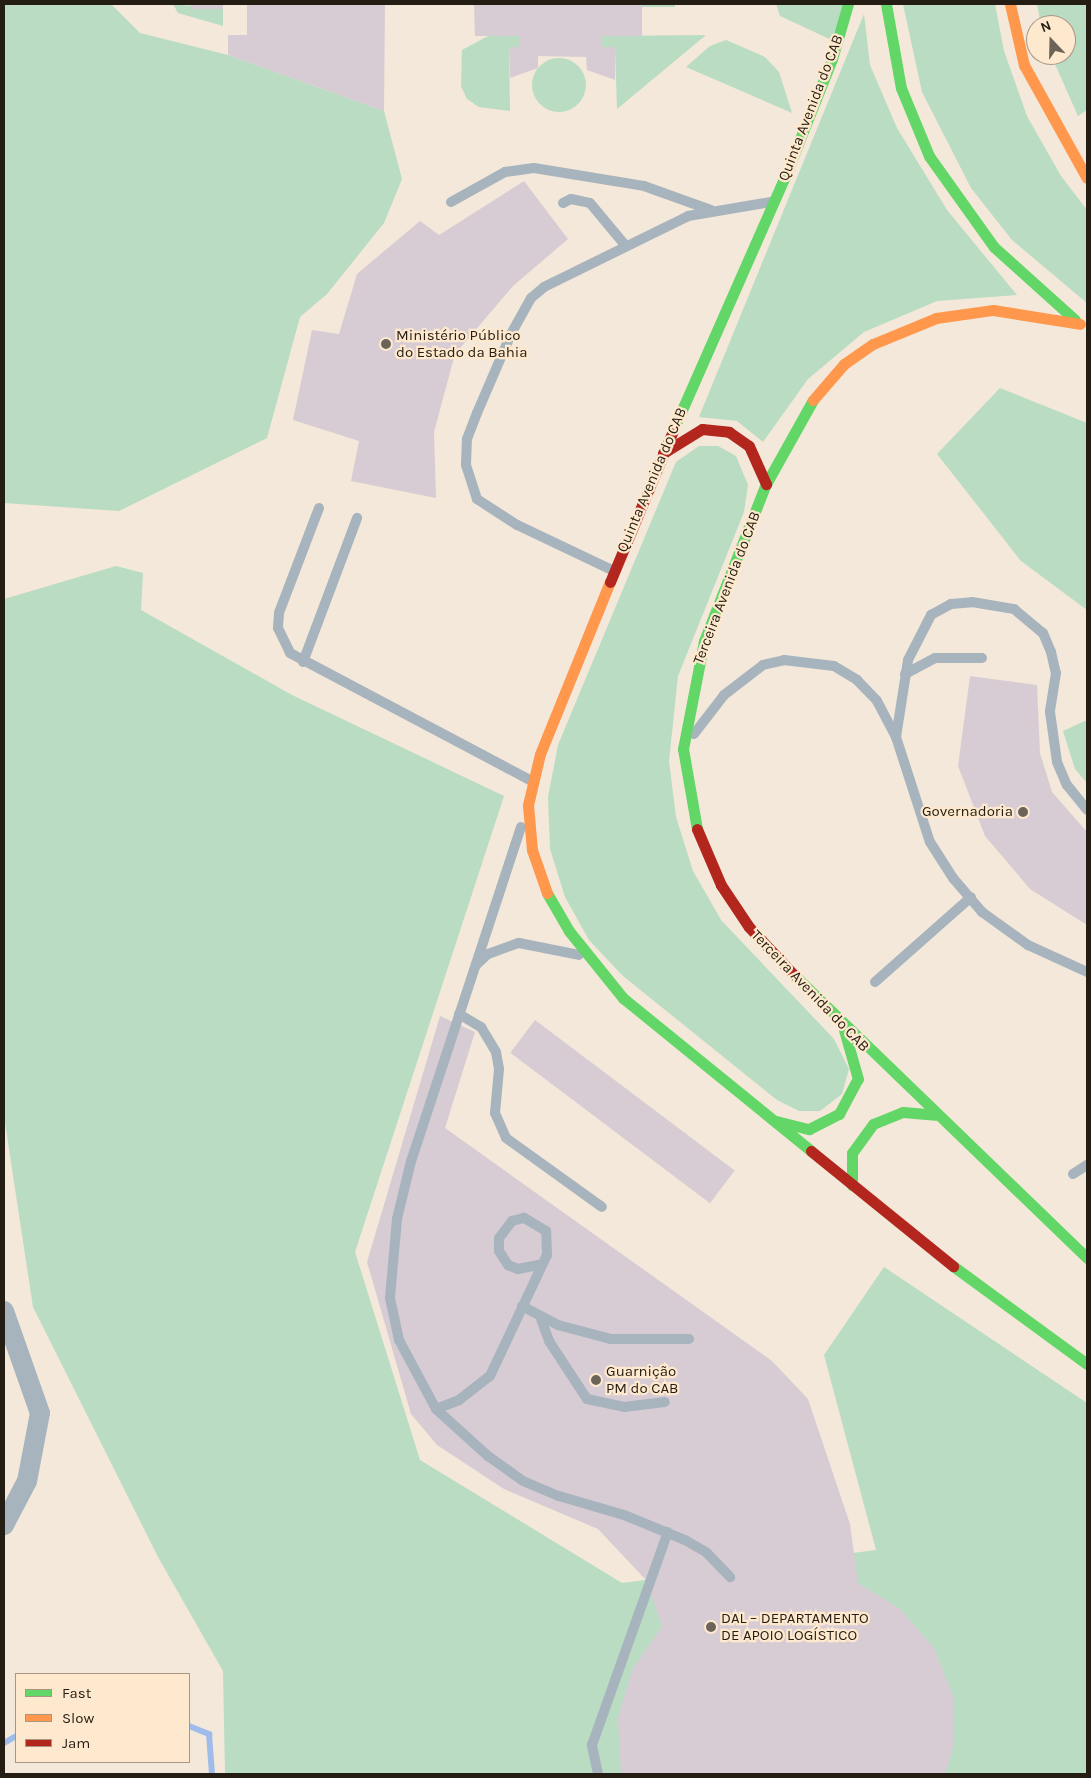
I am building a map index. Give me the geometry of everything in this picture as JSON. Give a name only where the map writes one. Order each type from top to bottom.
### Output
[{"type":"main road","name":"Quinta Avenida do CAB","points":[[587,958],[537,870],[528,805],[532,781],[614,571],[663,453],[775,202],[832,59],[848,4]]},
{"type":"main road","points":[[886,4],[901,88],[929,156],[994,248],[1084,326]]},
{"type":"main road","points":[[1010,4],[1024,65],[1087,178]]},
{"type":"main road","name":"Terceira Avenida do CAB","points":[[1084,326],[1027,313],[962,313],[904,328],[873,344],[844,364],[816,394],[766,484],[704,641],[683,749],[691,811],[721,886],[775,958],[935,1115],[1087,1258]]},
{"type":"main road","points":[[663,453],[702,429],[729,432],[749,446],[766,484]]},
{"type":"main road","points":[[587,958],[623,998],[768,1118],[992,1298],[1087,1364]]},
{"type":"main road","points":[[768,1118],[809,1129],[839,1114],[858,1080],[842,1025]]},
{"type":"main road","points":[[852,1186],[852,1153],[873,1124],[903,1112],[935,1115]]},
{"type":"street","points":[[4,1311],[40,1413],[27,1480],[4,1525]]},
{"type":"lane","points":[[451,202],[505,172],[534,168],[644,186],[711,210]]},
{"type":"lane","points":[[563,203],[571,198],[590,203],[625,244]]},
{"type":"lane","points":[[614,571],[494,513],[470,485],[466,456],[477,413],[531,298],[558,277],[625,244],[711,210],[775,202]]},
{"type":"lane","points":[[320,508],[279,613],[282,640],[303,662],[532,781]]},
{"type":"lane","points":[[303,662],[357,518]]},
{"type":"lane","points":[[896,737],[905,674],[915,639],[931,615],[951,604],[996,603],[1029,617],[1043,633],[1056,673],[1050,712],[1057,762],[1067,785],[1087,810]]},
{"type":"lane","points":[[905,674],[935,658],[982,658]]},
{"type":"lane","points":[[683,749],[744,676],[784,660],[834,666],[857,680],[877,701],[896,737],[930,842],[982,912],[1028,945],[1087,972]]},
{"type":"lane","points":[[528,805],[411,1161],[390,1261],[390,1298],[399,1340],[436,1409],[462,1436],[523,1481],[668,1532],[706,1552],[730,1576]]},
{"type":"lane","points":[[875,982],[971,897]]},
{"type":"lane","points":[[476,965],[488,954],[519,944],[587,958]]},
{"type":"lane","points":[[459,1014],[481,1026],[496,1052],[499,1069],[495,1113],[506,1138],[602,1208]]},
{"type":"lane","points":[[1073,1174],[1087,1165]]},
{"type":"lane","points":[[436,1409],[459,1400],[490,1376],[550,1243],[546,1231],[524,1218],[512,1221],[499,1238],[499,1251],[508,1265],[518,1269],[539,1265]]},
{"type":"lane","points":[[522,1306],[540,1316],[611,1339],[689,1339]]},
{"type":"lane","points":[[540,1316],[549,1341],[588,1399],[624,1407],[665,1402]]},
{"type":"lane","points":[[598,1774],[594,1738],[668,1532]]},
{"type":"green space","points":[[4,4],[111,4],[140,33],[228,55],[384,111],[402,179],[384,223],[327,294],[300,317],[267,438],[119,511],[4,503]]},
{"type":"green space","points":[[173,4],[223,9],[223,26],[178,13]]},
{"type":"green space","points":[[642,4],[675,4],[675,7],[642,7]]},
{"type":"green space","points":[[776,4],[848,4],[836,42],[780,16]]},
{"type":"green space","points":[[903,4],[995,4],[1004,51],[1027,116],[1061,176],[1087,210],[1087,303],[1012,240],[971,188],[922,92]]},
{"type":"green space","points":[[1037,4],[1087,4],[1087,110],[1078,116],[1055,65],[1076,65],[1076,15],[1039,15]]},
{"type":"green space","points":[[864,14],[870,65],[897,128],[947,210],[1017,295],[937,301],[864,332],[808,379],[763,442],[737,421],[699,417]]},
{"type":"green space","points":[[706,35],[617,109],[615,48],[602,47],[602,36]]},
{"type":"green space","points":[[488,36],[519,36],[519,47],[509,48],[510,111],[479,107],[467,99],[461,86],[462,50]]},
{"type":"green space","points":[[726,40],[765,57],[779,72],[792,113],[686,67],[710,46]]},
{"type":"green space","points":[[559,58],[569,60],[578,66],[584,75],[586,85],[584,95],[578,104],[569,110],[559,112],[549,110],[540,104],[534,95],[532,85],[534,75],[540,66],[549,60]]},
{"type":"green space","points":[[1000,388],[1087,423],[1087,610],[1021,561],[937,454]]},
{"type":"green space","points":[[699,446],[718,446],[736,456],[748,485],[744,512],[678,676],[669,761],[676,817],[693,871],[721,920],[834,1039],[849,1069],[842,1094],[820,1111],[799,1111],[777,1100],[623,976],[589,940],[565,897],[550,849],[548,797],[558,745],[676,462]]},
{"type":"green space","points":[[116,566],[143,573],[141,610],[292,695],[504,796],[355,1252],[420,1460],[622,1583],[876,1550],[824,1355],[884,1267],[1087,1403],[1087,1774],[225,1774],[223,1671],[158,1557],[33,1307],[4,1116],[4,599]]},
{"type":"green space","points":[[1087,720],[1087,783],[1075,769],[1063,731]]},
{"type":"building","points":[[191,4],[223,4],[223,9],[191,9]]},
{"type":"building","points":[[247,4],[385,4],[384,111],[228,55],[228,35],[247,35]]},
{"type":"building","points":[[474,4],[642,4],[642,36],[602,36],[602,47],[615,47],[615,80],[587,70],[586,57],[538,56],[538,68],[510,78],[509,47],[519,47],[519,36],[475,36]]},
{"type":"building","name":"Ministério Público do Estado da Bahia","points":[[524,181],[568,239],[513,286],[455,354],[434,432],[436,498],[351,481],[359,441],[293,420],[312,330],[339,334],[357,274],[420,221],[439,235]]},
{"type":"building","name":"Governadoria","points":[[970,676],[1037,685],[1040,753],[1052,792],[1087,832],[1087,925],[1030,889],[985,836],[958,766]]},
{"type":"building","name":"Guarnição PM do CAB","points":[[440,1016],[475,1032],[445,1128],[772,1361],[808,1399],[850,1524],[858,1583],[900,1609],[934,1648],[953,1696],[953,1748],[945,1774],[621,1774],[618,1718],[632,1670],[662,1626],[646,1580],[598,1529],[504,1489],[437,1445],[411,1414],[367,1262]]},
{"type":"building","points":[[535,1020],[735,1170],[710,1203],[510,1053]]},
{"type":"waterway","points":[[190,1726],[209,1734],[212,1774]]},
{"type":"waterway","points":[[4,1743],[15,1737]]},
{"type":"traffic: fast","points":[[674,428],[784,179],[832,59],[848,4]]},
{"type":"traffic: fast","points":[[886,4],[901,88],[929,156],[994,247],[1075,320]]},
{"type":"traffic: fast","points":[[697,829],[683,749],[704,641],[766,484],[813,400]]},
{"type":"traffic: fast","points":[[547,893],[569,931],[623,998],[811,1151]]},
{"type":"traffic: fast","points":[[793,974],[1087,1258]]},
{"type":"traffic: fast","points":[[776,1121],[809,1129],[839,1114],[858,1079],[844,1030]]},
{"type":"traffic: fast","points":[[852,1185],[852,1153],[873,1124],[903,1112],[935,1115]]},
{"type":"traffic: fast","points":[[953,1266],[1087,1364]]},
{"type":"traffic: slow","points":[[1010,4],[1024,65],[1087,178]]},
{"type":"traffic: slow","points":[[813,400],[844,364],[873,344],[936,318],[993,310],[1080,324]]},
{"type":"traffic: slow","points":[[547,893],[532,850],[528,805],[540,754],[610,582]]},
{"type":"traffic: jam","points":[[610,582],[674,428]]},
{"type":"traffic: jam","points":[[663,453],[702,429],[729,432],[749,446],[766,484]]},
{"type":"traffic: jam","points":[[697,829],[721,885],[749,927],[793,974]]},
{"type":"traffic: jam","points":[[811,1151],[953,1266]]},
{"type":"place","name":"Ministério Público do Estado da Bahia","points":[[386,344]]},
{"type":"place","name":"Governadoria","points":[[1023,812]]},
{"type":"place","name":"Guarnição PM do CAB","points":[[596,1380]]},
{"type":"place","name":"DAL – DEPARTAMENTO DE APOIO LOGÍSTICO","points":[[711,1627]]}]
